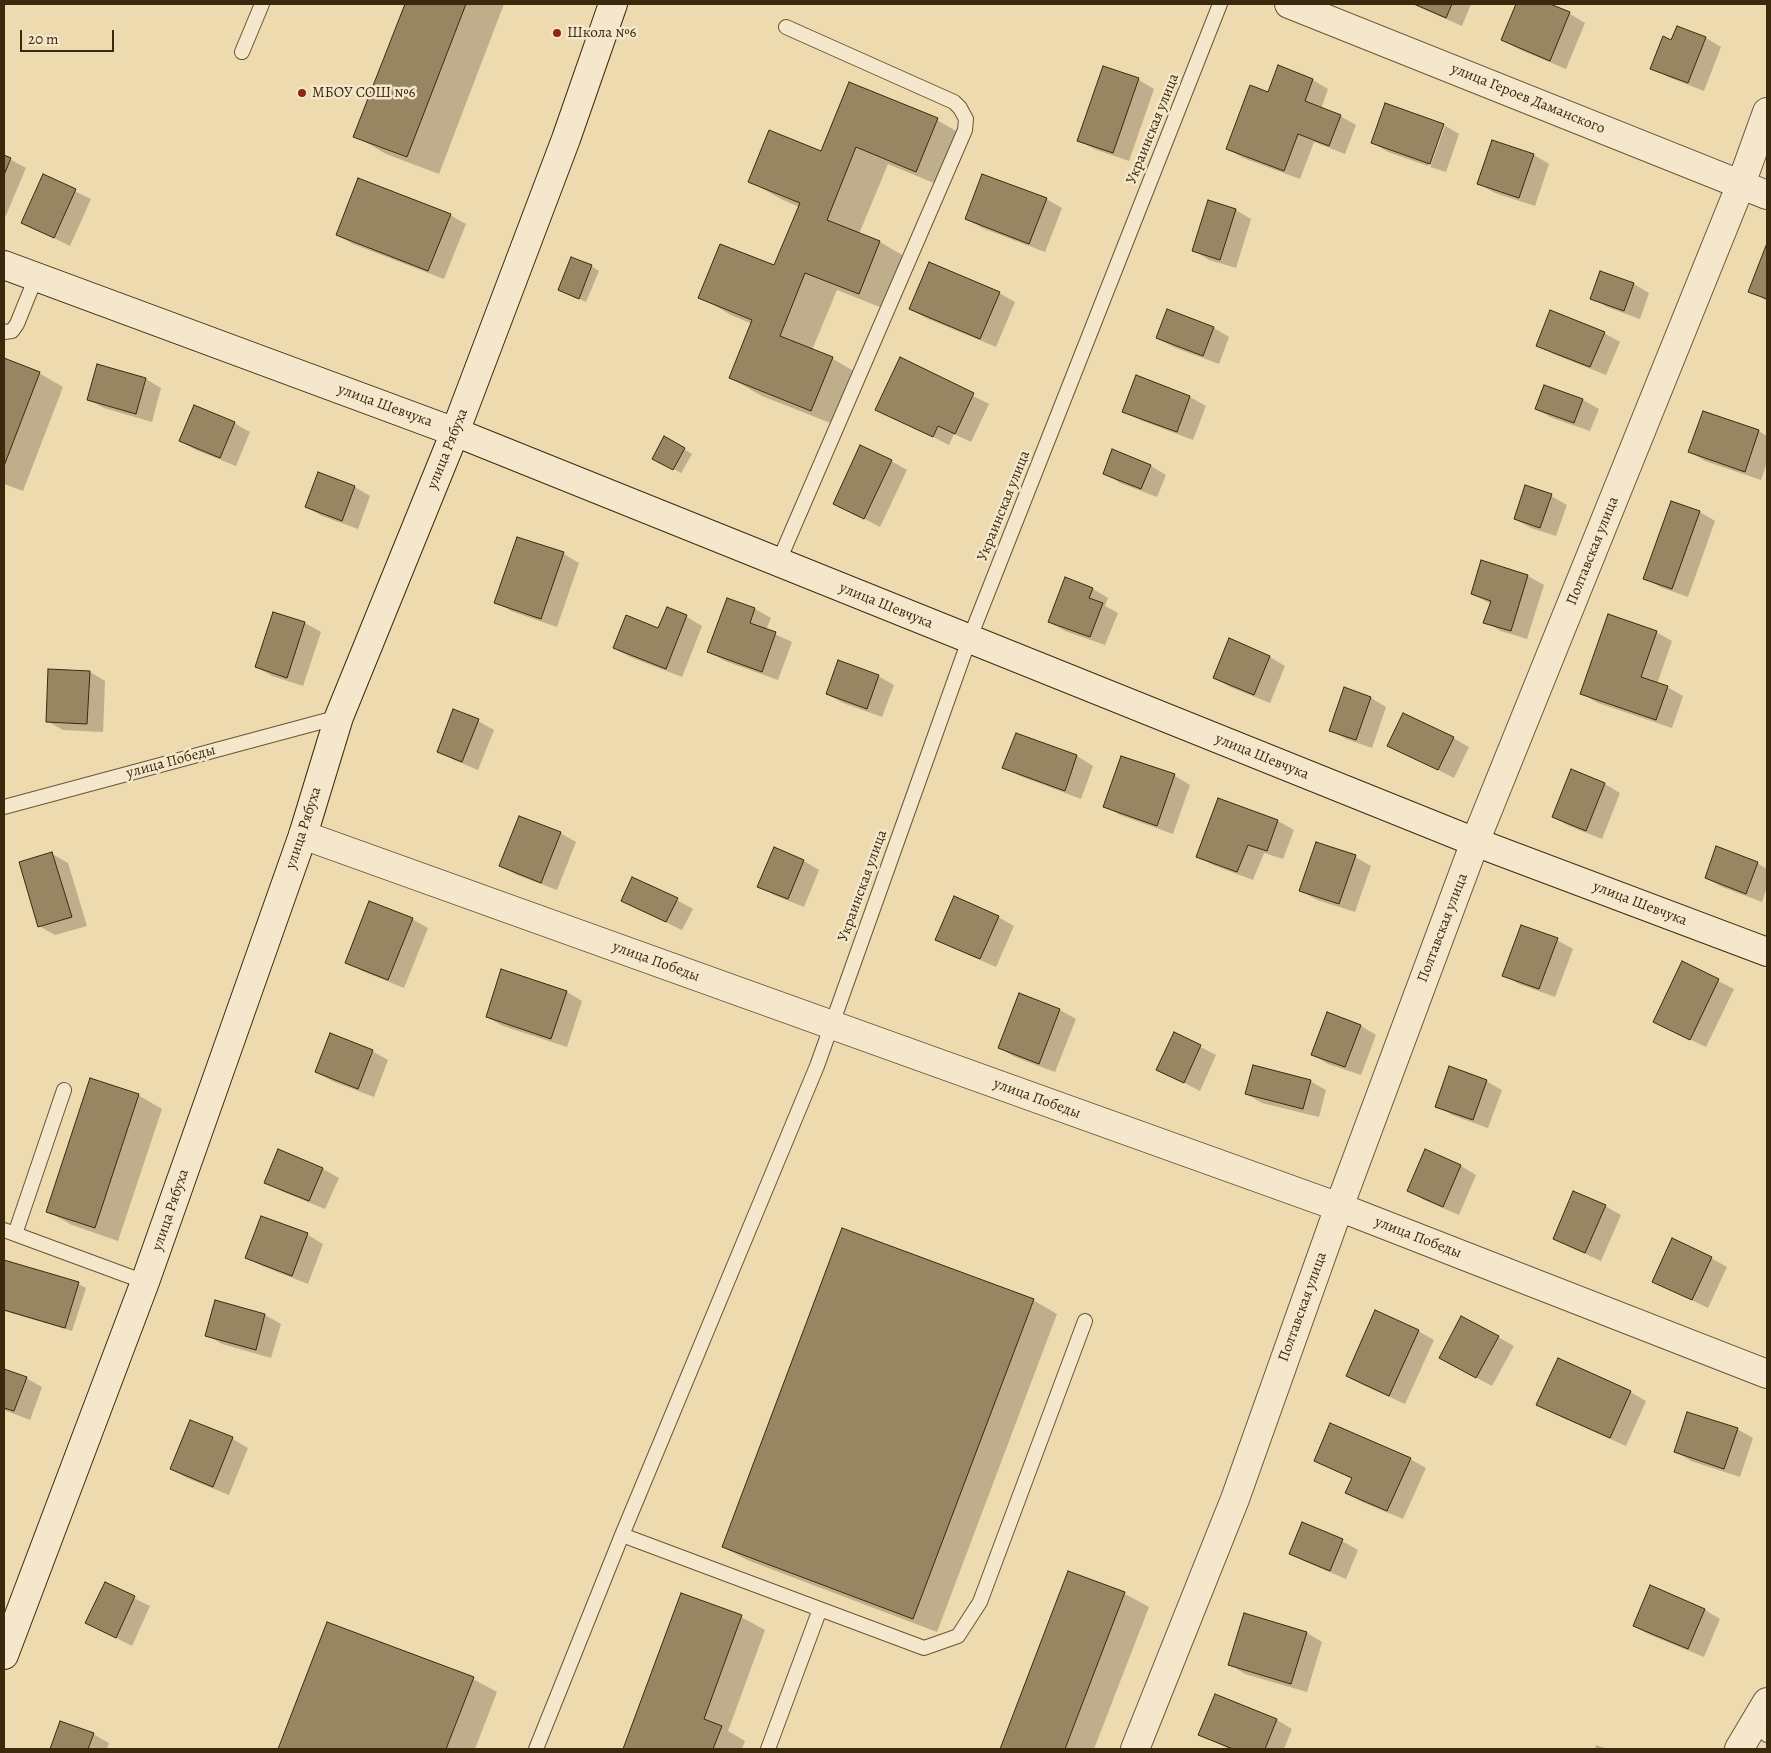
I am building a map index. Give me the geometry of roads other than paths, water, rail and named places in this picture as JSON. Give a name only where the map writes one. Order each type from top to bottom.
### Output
[{"type":"street","name":"улица Рябуха","points":[[4,1655],[145,1282],[303,835],[339,717],[455,432],[566,139],[612,4]]},
{"type":"street","name":"улица Героев Даманского","points":[[1289,4],[1767,195]]},
{"type":"street","name":"Полтавская улица","points":[[1135,1749],[1235,1499],[1339,1207],[1475,842],[1741,184],[1767,112]]},
{"type":"street","name":"улица Шевчука","points":[[4,265],[455,432],[1475,842],[1767,952]]},
{"type":"street","name":"улица Победы","points":[[303,835],[1339,1207],[1767,1374]]},
{"type":"street","points":[[1739,1749],[1767,1703]]},
{"type":"lane","points":[[242,52],[262,4]]},
{"type":"lane","name":"Украинская улица","points":[[536,1749],[622,1535],[813,1075],[969,640],[1220,4]]},
{"type":"lane","points":[[778,563],[965,130],[966,118],[954,102],[786,27]]},
{"type":"lane","points":[[4,332],[12,331],[17,324],[36,277]]},
{"type":"lane","name":"улица Победы","points":[[4,807],[339,717]]},
{"type":"lane","points":[[64,1090],[9,1232],[145,1282]]},
{"type":"lane","points":[[622,1535],[924,1648],[958,1636],[980,1602],[1085,1321]]},
{"type":"lane","points":[[768,1749],[820,1609]]},
{"type":"lane","points":[[1767,1703],[1767,1734]]},
{"type":"place","name":"Школа №6","points":[[557,33]]},
{"type":"place","name":"МБОУ СОШ №6","points":[[302,93]]}]
